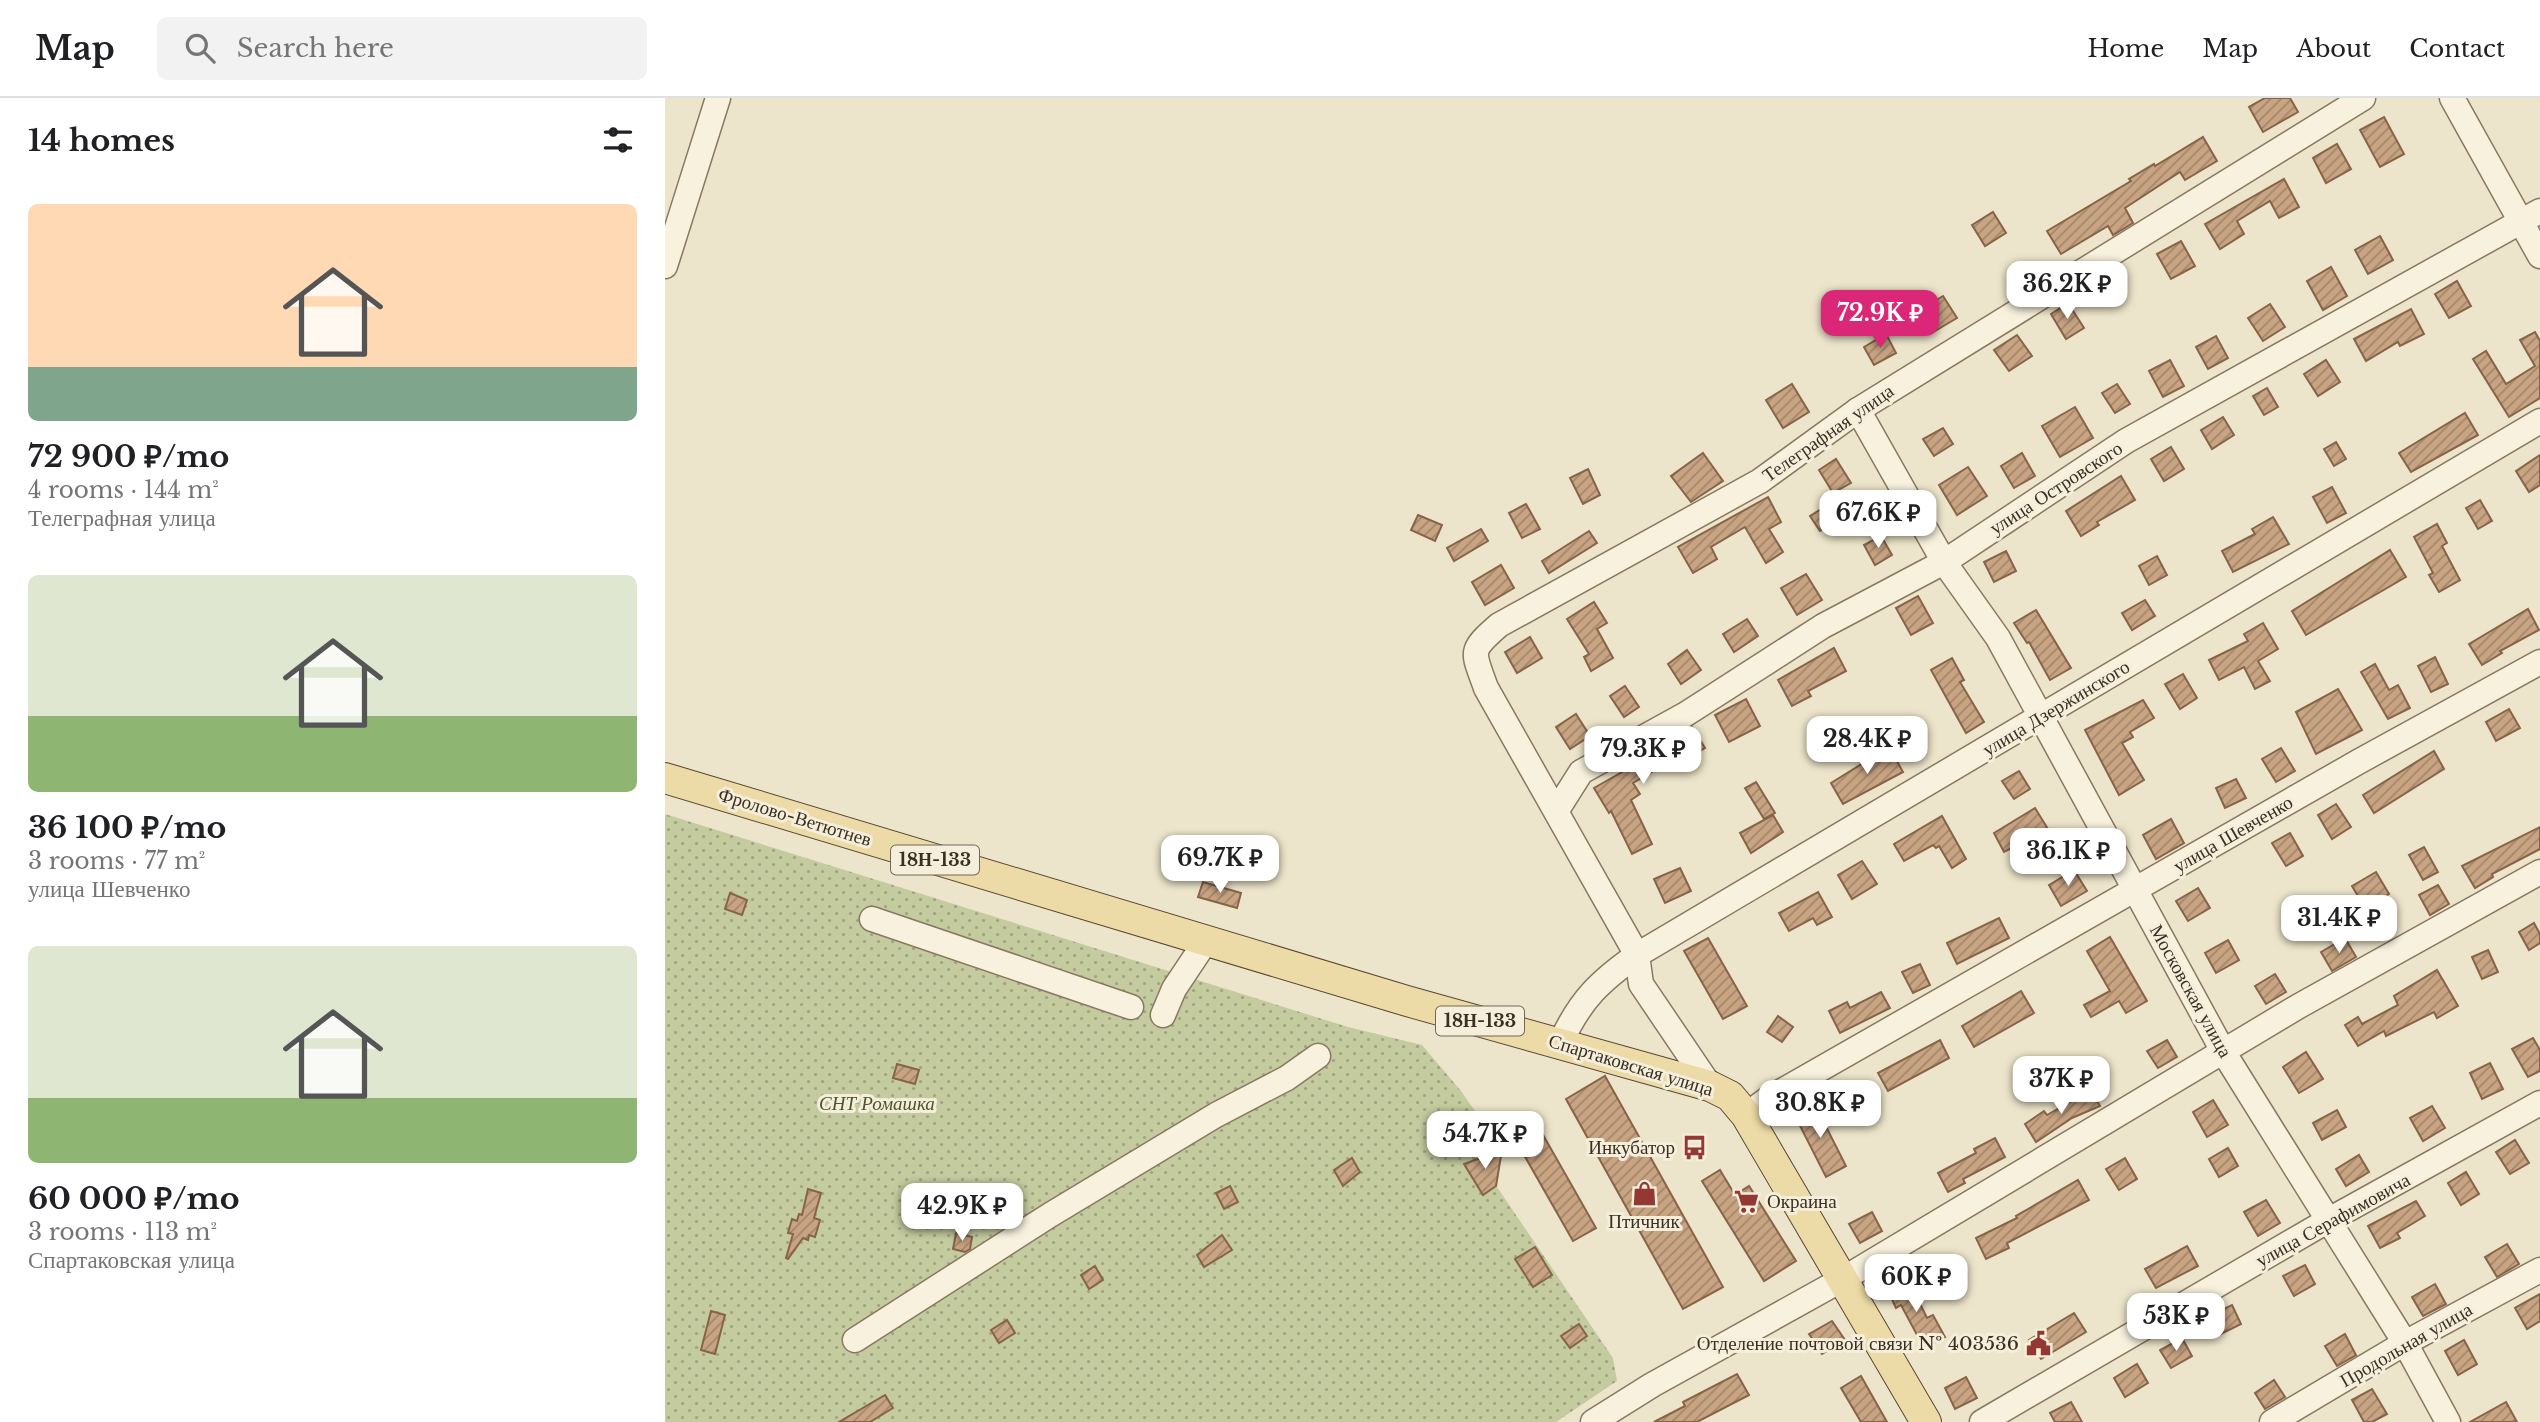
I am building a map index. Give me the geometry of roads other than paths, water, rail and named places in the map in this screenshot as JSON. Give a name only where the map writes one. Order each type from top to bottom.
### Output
[{"type":"main road","name":"Фролово-Ветютнев","points":[[665,778],[1206,941]]},
{"type":"main road","name":"Спартаковская улица","points":[[1206,941],[1710,1086],[1730,1096],[1746,1115],[1926,1422]]},
{"type":"street","points":[[665,266],[718,98]]},
{"type":"street","name":"Телеграфная улица","points":[[1557,810],[1486,688],[1475,655],[1478,644],[1499,625],[1629,550],[1761,481],[1857,410],[2363,98]]},
{"type":"street","points":[[2452,98],[2531,217],[2540,256]]},
{"type":"street","name":"улица Островского","points":[[1557,810],[1581,772],[1686,714],[1823,626],[1944,562],[2126,441],[2531,217]]},
{"type":"street","name":"Московская улица","points":[[1857,410],[1944,562],[1998,638],[2224,1053],[2405,1343],[2448,1422]]},
{"type":"street","name":"улица Дзержинского","points":[[1561,1042],[1583,1000],[1606,976],[1637,955],[2540,421]]},
{"type":"street","name":"улица Шевченко","points":[[1746,1115],[2358,762],[2540,662]]},
{"type":"street","points":[[1557,810],[1637,955],[1641,984],[1710,1086]]},
{"type":"street","points":[[1593,1422],[1651,1385],[1843,1279],[2299,1006],[2540,872]]},
{"type":"street","points":[[872,919],[1131,1007]]},
{"type":"street","points":[[1163,1015],[1174,989],[1206,941]]},
{"type":"street","points":[[855,1340],[1050,1215],[1216,1115],[1287,1078],[1318,1056]]},
{"type":"street","name":"улица Серафимовича","points":[[1982,1422],[2327,1221],[2540,1103]]},
{"type":"street","name":"Продольная улица","points":[[2272,1422],[2405,1343],[2540,1270]]},
{"type":"place","name":"Инкубатор","points":[[1695,1147]]},
{"type":"place","name":"Птичник","points":[[1644,1193]]},
{"type":"place","name":"Окраина","points":[[1747,1201]]},
{"type":"place","name":"Отделение почтовой связи № 403536","points":[[2039,1343]]},
{"type":"park label","name":"СНТ Ромашка","points":[[877,1103]]}]
